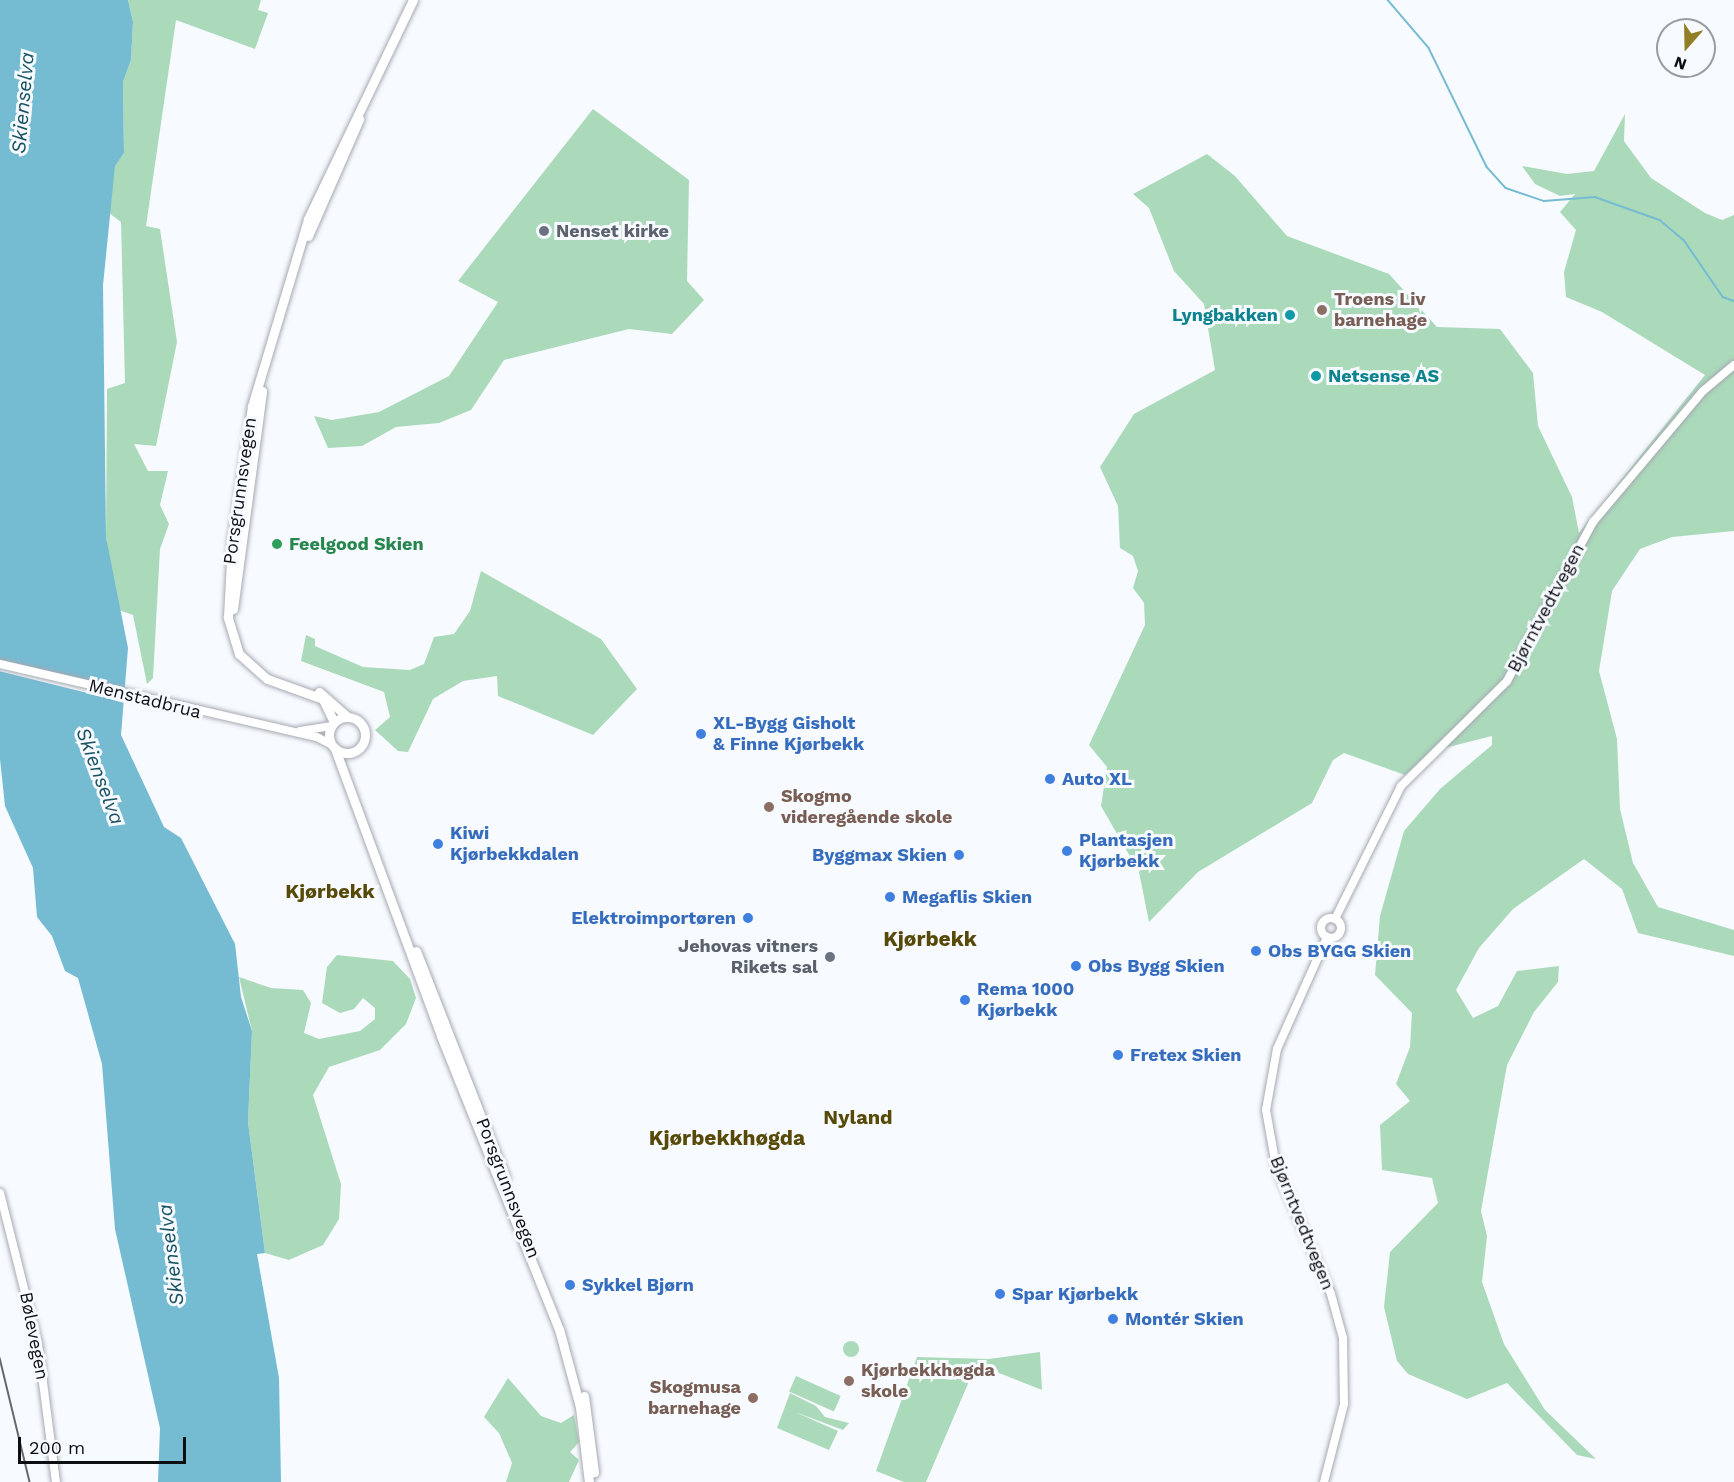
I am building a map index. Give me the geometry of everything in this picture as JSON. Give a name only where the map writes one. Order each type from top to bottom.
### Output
[{"type":"highway","name":"Porsgrunnsvegen","points":[[333,724],[323,699],[254,671],[232,634],[228,588],[239,483],[252,406],[323,180],[413,0]]},
{"type":"highway","name":"Porsgrunnsvegen","points":[[290,686],[325,694],[347,716]]},
{"type":"highway","points":[[347,716],[360,722],[366,733],[355,752],[334,747],[333,724],[347,716]]},
{"type":"highway","name":"Porsgrunnsvegen","points":[[334,747],[351,783],[441,1036],[561,1335],[579,1401],[589,1482]]},
{"type":"highway","name":"Porsgrunnsvegen","points":[[351,783],[355,752]]},
{"type":"highway","name":"Porsgrunnsvegen","points":[[393,902],[567,1339],[589,1422],[595,1482]]},
{"type":"main road","name":"Bjørntvedtvegen","points":[[1335,919],[1401,786],[1507,681],[1593,522],[1703,391],[1734,365]]},
{"type":"main road","name":"Menstadbrua","points":[[0,664],[290,732],[334,747]]},
{"type":"main road","name":"Menstadbrua","points":[[290,732],[333,724]]},
{"type":"main road","points":[[1335,919],[1340,932],[1327,937],[1322,924],[1335,919]]},
{"type":"main road","name":"Bjørntvedtvegen","points":[[1324,1482],[1344,1404],[1343,1338],[1331,1294],[1276,1166],[1266,1110],[1277,1049],[1327,937]]},
{"type":"main road","name":"Bølevegen","points":[[0,1193],[38,1344],[56,1482]]},
{"type":"green space","points":[[128,0],[261,0],[258,10],[268,13],[255,49],[176,20],[146,226],[160,229],[177,342],[156,446],[134,444],[148,471],[168,471],[160,505],[169,524],[160,549],[153,678],[147,684],[133,615],[116,609],[106,537],[107,389],[125,383],[121,222],[109,213],[115,165],[124,153],[123,82],[131,60],[133,22]]},
{"type":"green space","points":[[593,109],[689,180],[687,281],[704,300],[672,334],[629,329],[504,360],[471,410],[439,423],[396,427],[362,446],[328,448],[314,416],[332,420],[379,412],[449,376],[498,302],[458,281]]},
{"type":"green space","points":[[1625,114],[1624,141],[1651,178],[1705,213],[1722,220],[1734,215],[1734,531],[1672,537],[1640,549],[1612,591],[1599,671],[1617,739],[1620,809],[1633,863],[1658,907],[1734,930],[1734,956],[1638,933],[1622,889],[1584,859],[1513,909],[1479,948],[1456,990],[1473,1018],[1498,1006],[1517,971],[1559,966],[1558,982],[1534,1012],[1507,1065],[1481,1211],[1487,1236],[1482,1282],[1504,1344],[1545,1410],[1596,1459],[1577,1455],[1507,1383],[1467,1399],[1408,1374],[1397,1361],[1384,1307],[1390,1252],[1438,1203],[1432,1178],[1382,1170],[1380,1125],[1410,1101],[1396,1084],[1410,1047],[1412,1013],[1375,975],[1380,916],[1404,831],[1440,789],[1492,745],[1492,736],[1433,751],[1405,775],[1344,753],[1333,760],[1312,803],[1198,872],[1149,922],[1139,872],[1101,806],[1107,767],[1089,745],[1145,625],[1144,603],[1133,588],[1138,571],[1133,556],[1120,548],[1118,506],[1100,467],[1134,414],[1215,370],[1204,304],[1174,271],[1149,208],[1133,194],[1207,154],[1235,176],[1287,236],[1389,274],[1437,327],[1500,329],[1533,373],[1538,426],[1572,497],[1579,533],[1705,375],[1602,312],[1566,297],[1564,272],[1576,230],[1560,212],[1575,194],[1560,196],[1535,184],[1522,166],[1567,174],[1594,171]]},
{"type":"green space","points":[[481,571],[601,639],[637,689],[593,735],[498,696],[497,676],[463,681],[433,699],[408,752],[398,751],[375,730],[390,717],[384,692],[301,661],[306,635],[315,639],[315,646],[363,667],[410,670],[424,664],[434,637],[454,634],[470,611]]},
{"type":"green space","points":[[337,955],[393,961],[410,979],[416,998],[406,1024],[380,1050],[329,1067],[313,1095],[341,1184],[339,1219],[323,1245],[289,1260],[265,1253],[248,1122],[252,1031],[239,977],[271,988],[303,990],[311,1003],[304,1033],[319,1039],[360,1031],[375,1019],[375,1008],[363,998],[354,1009],[340,1013],[322,1003],[327,967]]},
{"type":"green space","points":[[851,1341],[859,1349],[851,1357],[843,1349]]},
{"type":"green space","points":[[1040,1352],[1042,1390],[981,1366],[973,1372],[926,1482],[904,1482],[876,1471],[917,1357],[989,1359]]},
{"type":"green space","points":[[796,1376],[841,1396],[834,1411],[789,1392]]},
{"type":"green space","points":[[508,1378],[541,1416],[561,1423],[574,1415],[579,1442],[570,1452],[579,1460],[569,1482],[506,1482],[512,1463],[499,1433],[484,1417]]},
{"type":"green space","points":[[790,1393],[816,1406],[825,1417],[849,1423],[843,1430],[795,1412],[838,1431],[829,1450],[777,1428]]},
{"type":"water","name":"Skienselva","points":[[0,0],[128,0],[133,22],[131,60],[123,82],[124,153],[115,166],[103,285],[106,537],[128,648],[121,735],[164,827],[181,838],[235,944],[241,997],[252,1031],[248,1122],[265,1253],[257,1254],[279,1378],[281,1482],[158,1482],[160,1428],[115,1229],[102,1064],[78,978],[65,971],[52,936],[37,917],[33,868],[5,806],[0,759]]},
{"type":"pier","points":[[0,660],[126,691],[123,702],[0,671]]},
{"type":"waterway","points":[[1388,0],[1429,48],[1487,167],[1506,188],[1544,201],[1595,197],[1660,220],[1684,240],[1723,297],[1734,301]]},
{"type":"railway","points":[[0,1358],[30,1482]]},
{"type":"place","name":"Nenset kirke","points":[[544,231]]},
{"type":"place","name":"Troens Liv barnehage","points":[[1322,310]]},
{"type":"place","name":"Lyngbakken","points":[[1290,315]]},
{"type":"place","name":"Netsense AS","points":[[1316,376]]},
{"type":"place","name":"Feelgood Skien","points":[[277,544]]},
{"type":"place","name":"XL-Bygg Gisholt & Finne Kjørbekk","points":[[701,734]]},
{"type":"place","name":"Auto XL","points":[[1050,779]]},
{"type":"place","name":"Skogmo videregående skole","points":[[769,807]]},
{"type":"place","name":"Kiwi Kjørbekkdalen","points":[[438,844]]},
{"type":"place","name":"Plantasjen Kjørbekk","points":[[1067,851]]},
{"type":"place","name":"Byggmax Skien","points":[[959,855]]},
{"type":"place","name":"Megaflis Skien","points":[[890,897]]},
{"type":"place","name":"Elektroimportøren","points":[[748,918]]},
{"type":"place","name":"Obs BYGG Skien","points":[[1256,951]]},
{"type":"place","name":"Jehovas vitners Rikets sal","points":[[830,957]]},
{"type":"place","name":"Obs Bygg Skien","points":[[1076,966]]},
{"type":"place","name":"Rema 1000 Kjørbekk","points":[[965,1000]]},
{"type":"place","name":"Fretex Skien","points":[[1118,1055]]},
{"type":"place","name":"Sykkel Bjørn","points":[[570,1285]]},
{"type":"place","name":"Spar Kjørbekk","points":[[1000,1294]]},
{"type":"place","name":"Montér Skien","points":[[1113,1319]]},
{"type":"place","name":"Kjørbekkhøgda skole","points":[[849,1381]]},
{"type":"place","name":"Skogmusa barnehage","points":[[753,1398]]},
{"type":"district","name":"Kjørbekk","points":[[330,891]]},
{"type":"district","name":"Kjørbekk","points":[[930,939]]},
{"type":"district","name":"Nyland","points":[[858,1117]]},
{"type":"district","name":"Kjørbekkhøgda","points":[[727,1138]]}]
